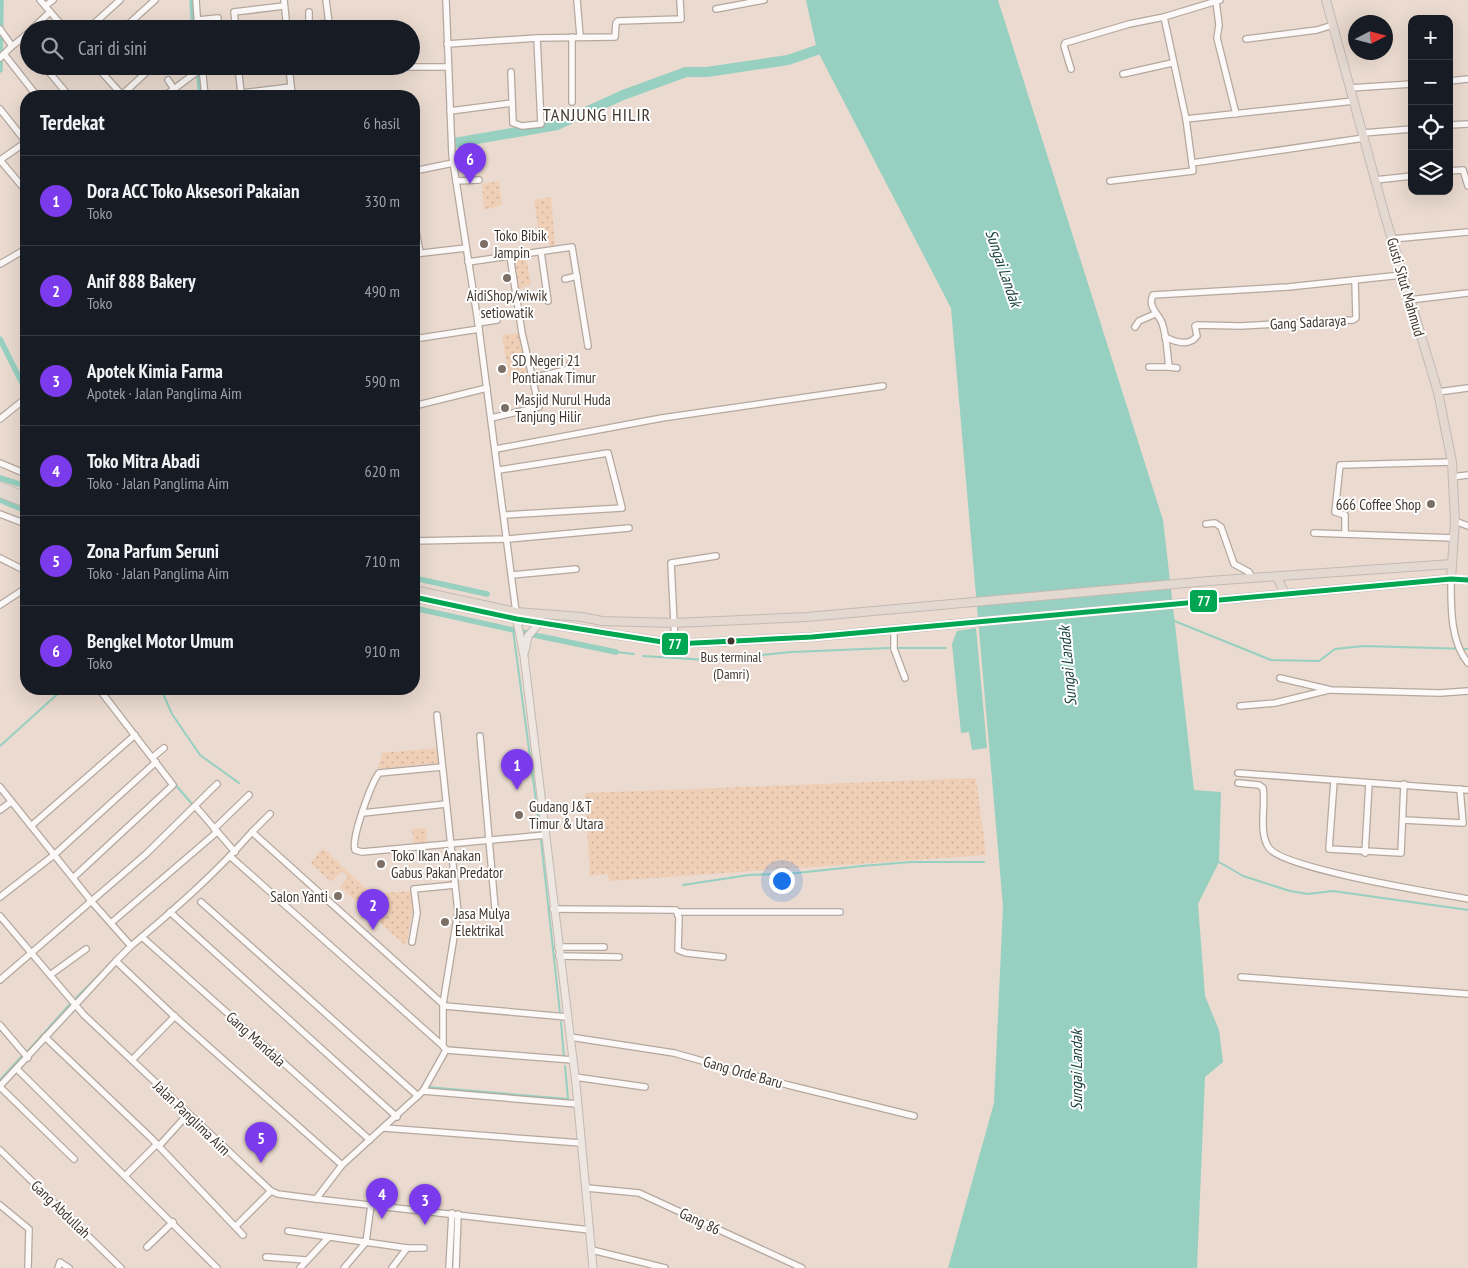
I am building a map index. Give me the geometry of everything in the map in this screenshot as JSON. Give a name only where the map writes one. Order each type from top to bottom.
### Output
[{"type":"highway","name":"Gusti Situt Mahmud","points":[[1326,0],[1409,300],[1438,392],[1452,462],[1455,521],[1451,579]]},
{"type":"highway","points":[[0,486],[20,494]]},
{"type":"highway","points":[[0,493],[20,501]]},
{"type":"highway","points":[[516,615],[582,617],[602,621],[674,623],[807,617],[1209,581],[1452,564]]},
{"type":"highway","points":[[1277,577],[1285,594]]},
{"type":"highway","points":[[420,597],[434,598],[541,621],[676,644],[812,637],[894,628],[1451,579]]},
{"type":"highway","points":[[420,592],[434,598]]},
{"type":"main road","points":[[516,615],[524,656],[553,909],[575,1077],[581,1143],[590,1188],[590,1230],[593,1268]]},
{"type":"main road","points":[[524,656],[528,636],[541,621]]},
{"type":"street","points":[[40,0],[57,20]]},
{"type":"street","points":[[45,6],[53,0]]},
{"type":"street","points":[[98,20],[120,0]]},
{"type":"street","points":[[133,20],[155,0]]},
{"type":"street","points":[[196,0],[198,20],[218,18]]},
{"type":"street","points":[[326,0],[329,20]]},
{"type":"street","points":[[446,0],[453,164],[499,470],[516,615]]},
{"type":"street","points":[[576,0],[580,36]]},
{"type":"street","points":[[447,44],[580,36],[615,37],[618,21],[681,19],[680,0]]},
{"type":"street","points":[[716,8],[764,0]]},
{"type":"street","points":[[1071,69],[1064,46],[1065,43],[1218,1],[1219,25],[1217,38],[1236,114]]},
{"type":"street","points":[[235,20],[234,12],[284,3],[285,20]]},
{"type":"street","points":[[42,20],[50,12]]},
{"type":"street","points":[[309,12],[309,20]]},
{"type":"street","points":[[1110,181],[1196,171],[1192,162],[1186,119],[1172,63],[1164,17]]},
{"type":"street","points":[[1246,39],[1318,30],[1333,25]]},
{"type":"street","points":[[0,30],[12,46]]},
{"type":"street","points":[[572,37],[572,102]]},
{"type":"street","points":[[511,72],[513,123],[522,126],[541,124],[537,38]]},
{"type":"street","points":[[20,40],[2,56],[33,90]]},
{"type":"street","points":[[1123,74],[1172,63]]},
{"type":"street","points":[[420,67],[448,67]]},
{"type":"street","points":[[52,75],[64,90]]},
{"type":"street","points":[[104,75],[117,90]]},
{"type":"street","points":[[128,90],[144,75]]},
{"type":"street","points":[[168,80],[174,89],[192,75]]},
{"type":"street","points":[[203,75],[204,90]]},
{"type":"street","points":[[239,75],[240,90]]},
{"type":"street","points":[[290,75],[291,90]]},
{"type":"street","points":[[1453,81],[1468,79]]},
{"type":"street","points":[[1350,88],[1408,84]]},
{"type":"street","points":[[266,90],[291,87]]},
{"type":"street","points":[[1186,119],[1354,101]]},
{"type":"street","points":[[450,111],[512,103]]},
{"type":"street","points":[[0,109],[20,134]]},
{"type":"street","points":[[1453,125],[1468,124]]},
{"type":"street","points":[[1192,162],[1408,130]]},
{"type":"street","points":[[20,146],[0,160],[20,184]]},
{"type":"street","points":[[420,170],[453,164]]},
{"type":"street","points":[[1453,171],[1464,170],[1468,186]]},
{"type":"street","points":[[1375,180],[1408,176]]},
{"type":"street","points":[[456,181],[479,180]]},
{"type":"street","points":[[1392,239],[1468,232]]},
{"type":"street","points":[[468,262],[572,247],[588,346]]},
{"type":"street","points":[[420,253],[466,248]]},
{"type":"street","points":[[0,264],[20,252]]},
{"type":"street","points":[[541,252],[548,301]]},
{"type":"street","points":[[491,418],[539,407],[522,333],[510,256]]},
{"type":"street","points":[[1169,367],[1163,325],[1154,314],[1153,295],[1402,275]]},
{"type":"street","points":[[564,279],[577,276]]},
{"type":"street","name":"Gang Sadaraya","points":[[1165,337],[1178,342],[1196,339],[1195,325],[1223,326],[1353,320],[1356,318],[1355,280]]},
{"type":"street","points":[[1409,300],[1468,293]]},
{"type":"street","points":[[1135,328],[1139,321],[1154,314]]},
{"type":"street","points":[[420,339],[497,320]]},
{"type":"street","points":[[532,378],[570,369],[570,364]]},
{"type":"street","points":[[1149,367],[1176,368]]},
{"type":"street","points":[[496,449],[662,418],[884,386]]},
{"type":"street","points":[[420,405],[487,388]]},
{"type":"street","points":[[1438,392],[1468,388]]},
{"type":"street","points":[[0,419],[20,403]]},
{"type":"street","points":[[499,470],[608,452],[622,508],[504,515]]},
{"type":"street","points":[[1345,534],[1345,515],[1335,512],[1340,465],[1452,462]]},
{"type":"street","points":[[0,463],[20,471]]},
{"type":"street","points":[[1452,477],[1468,475]]},
{"type":"street","points":[[0,514],[20,522]]},
{"type":"street","points":[[1455,521],[1468,526]]},
{"type":"street","points":[[1206,524],[1215,523],[1221,527],[1234,564],[1249,572],[1252,578]]},
{"type":"street","points":[[420,541],[508,539],[629,528]]},
{"type":"street","points":[[1314,533],[1454,538]]},
{"type":"street","points":[[676,644],[671,563],[716,556]]},
{"type":"street","points":[[0,558],[20,568]]},
{"type":"street","points":[[512,575],[576,569]]},
{"type":"street","points":[[1467,661],[1458,646],[1452,615],[1451,579],[1468,580]]},
{"type":"street","points":[[0,605],[20,592]]},
{"type":"street","points":[[894,628],[894,649],[905,678]]},
{"type":"street","points":[[1280,678],[1331,690],[1440,693],[1468,691]]},
{"type":"street","points":[[1240,706],[1282,702],[1331,690]]},
{"type":"street","points":[[74,877],[173,787],[155,760],[104,695]]},
{"type":"street","points":[[316,1199],[342,1165],[397,1117],[423,1091],[445,1048],[443,1004],[458,912],[437,715]]},
{"type":"street","points":[[31,826],[135,735]]},
{"type":"street","points":[[480,736],[495,908]]},
{"type":"street","points":[[0,897],[54,855],[155,760],[164,748]]},
{"type":"street","points":[[442,767],[379,773],[363,813],[354,843],[355,850],[362,852],[545,835]]},
{"type":"street","points":[[1238,773],[1468,790]]},
{"type":"street","points":[[1334,781],[1329,849],[1365,853],[1401,853],[1404,784]]},
{"type":"street","points":[[1365,853],[1369,783]]},
{"type":"street","points":[[0,980],[92,902],[196,807],[217,784]]},
{"type":"street","points":[[1238,784],[1259,785],[1263,788],[1265,836],[1269,849],[1288,861],[1468,899]]},
{"type":"street","points":[[0,787],[74,877],[92,902],[131,946]]},
{"type":"street","points":[[1403,820],[1463,823],[1460,789]]},
{"type":"street","points":[[111,923],[216,830],[249,795]]},
{"type":"street","points":[[0,810],[11,802]]},
{"type":"street","points":[[363,813],[446,804]]},
{"type":"street","points":[[196,807],[233,854],[445,1048],[573,1060]]},
{"type":"street","points":[[74,1159],[0,1087],[116,961],[233,854],[270,814]]},
{"type":"street","points":[[252,832],[443,1004],[477,1010],[567,1017]]},
{"type":"street","points":[[412,942],[417,913],[414,889],[455,885]]},
{"type":"street","points":[[202,902],[418,1096]]},
{"type":"street","points":[[553,909],[673,909],[678,912],[840,912]]},
{"type":"street","points":[[170,912],[397,1117]]},
{"type":"street","points":[[678,912],[680,930],[678,950],[686,953],[723,957]]},
{"type":"street","name":"Jalan Panglima Aim","points":[[0,916],[75,1005],[271,1191]]},
{"type":"street","name":"Gang Mandala","points":[[142,937],[370,1140]]},
{"type":"street","points":[[558,947],[604,947]]},
{"type":"street","points":[[50,975],[86,949]]},
{"type":"street","points":[[559,956],[619,957]]},
{"type":"street","points":[[116,961],[342,1165]]},
{"type":"street","points":[[1241,977],[1468,994]]},
{"type":"street","points":[[132,1060],[175,1016]]},
{"type":"street","points":[[0,1025],[28,1058]]},
{"type":"street","points":[[45,1037],[158,1145],[243,1235]]},
{"type":"street","name":"Gang Orde Baru","points":[[570,1037],[674,1053],[788,1086],[914,1116]]},
{"type":"street","points":[[17,1068],[217,1268]]},
{"type":"street","points":[[575,1077],[645,1087]]},
{"type":"street","points":[[423,1091],[577,1104]]},
{"type":"street","points":[[125,1176],[188,1114]]},
{"type":"street","points":[[384,1128],[581,1143]]},
{"type":"street","name":"Gang Abdullah","points":[[0,1150],[121,1268]]},
{"type":"street","name":"Gang 86","points":[[590,1188],[639,1193],[792,1266],[802,1268]]},
{"type":"street","points":[[236,1226],[271,1191],[278,1194],[316,1199],[455,1213],[590,1230]]},
{"type":"street","points":[[0,1205],[29,1230],[28,1268]]},
{"type":"street","points":[[344,1268],[366,1242],[371,1205]]},
{"type":"street","points":[[449,1268],[455,1213]]},
{"type":"street","points":[[455,1213],[456,1268]]},
{"type":"street","points":[[147,1247],[173,1222]]},
{"type":"street","points":[[288,1232],[407,1248],[424,1248]]},
{"type":"street","points":[[300,1268],[329,1237]]},
{"type":"street","points":[[392,1268],[407,1248]]},
{"type":"street","points":[[592,1250],[665,1268]]},
{"type":"street","points":[[266,1256],[306,1260]]},
{"type":"street","points":[[58,1268],[60,1262],[69,1268]]},
{"type":"shaded area","points":[[499,181],[502,205],[484,210],[482,184]]},
{"type":"shaded area","points":[[551,197],[555,246],[550,247],[549,241],[540,242],[534,200]]},
{"type":"shaded area","points":[[526,258],[531,285],[517,289],[512,260]]},
{"type":"shaded area","points":[[519,333],[527,374],[509,378],[502,335]]},
{"type":"shaded area","points":[[436,748],[438,763],[378,769],[382,753]]},
{"type":"shaded area","points":[[976,778],[986,855],[609,881],[608,874],[590,876],[585,793]]},
{"type":"shaded area","points":[[426,828],[427,844],[414,845],[412,829]]},
{"type":"shaded area","points":[[323,848],[372,894],[411,891],[413,907],[406,946],[340,887],[348,877],[342,871],[331,882],[311,863]]},
{"type":"water","name":"Sungai Landak","points":[[806,0],[998,0],[1163,520],[1194,790],[1221,792],[1219,862],[1198,904],[1205,996],[1219,1030],[1223,1062],[1205,1077],[1197,1268],[948,1268],[994,1103],[1003,906],[951,308],[817,50]]},
{"type":"water","points":[[976,628],[987,748],[972,750],[969,732],[961,733],[952,644],[957,631]]},
{"type":"waterway","points":[[0,70],[1,0]]},
{"type":"waterway","points":[[192,0],[193,20]]},
{"type":"waterway","points":[[454,143],[557,125],[623,95],[686,72],[707,72],[788,60],[817,50]]},
{"type":"waterway","points":[[199,75],[200,90]]},
{"type":"waterway","points":[[0,339],[20,379]]},
{"type":"waterway","points":[[0,478],[20,484]]},
{"type":"waterway","points":[[0,500],[20,508]]},
{"type":"waterway","points":[[420,579],[487,594]]},
{"type":"waterway","points":[[420,609],[527,633]]},
{"type":"waterway","points":[[1172,620],[1271,660],[1319,661],[1335,649],[1364,646],[1468,649]]},
{"type":"waterway","points":[[513,630],[540,831]]},
{"type":"waterway","points":[[534,635],[616,652]]},
{"type":"waterway","points":[[716,660],[791,652],[889,648]]},
{"type":"waterway","points":[[898,648],[946,648]]},
{"type":"waterway","points":[[616,652],[634,654]]},
{"type":"waterway","points":[[643,656],[707,660]]},
{"type":"waterway","points":[[0,746],[56,695]]},
{"type":"waterway","points":[[164,695],[172,714],[200,755],[239,783]]},
{"type":"waterway","points":[[141,739],[150,751]]},
{"type":"waterway","points":[[174,783],[192,804]]},
{"type":"waterway","points":[[541,840],[560,1013]]},
{"type":"waterway","points":[[683,885],[749,875],[797,873],[911,862],[984,862]]},
{"type":"waterway","points":[[1219,862],[1243,876],[1290,891],[1308,894],[1333,891],[1468,910]]},
{"type":"waterway","points":[[168,910],[180,900]]},
{"type":"waterway","points":[[76,998],[101,973]]},
{"type":"waterway","points":[[26,1053],[70,1004]]},
{"type":"waterway","points":[[561,1022],[564,1058]]},
{"type":"waterway","points":[[447,1047],[489,1051]]},
{"type":"waterway","points":[[0,1080],[21,1057]]},
{"type":"waterway","points":[[427,1087],[568,1099],[565,1066]]},
{"type":"transit line","name":"77","points":[[420,598],[517,619],[675,644],[812,637],[1451,579],[1468,580]]},
{"type":"place","name":"Bengkel Motor Umum","points":[[470,184]]},
{"type":"place","name":"Toko Bibik Jampin","points":[[484,244]]},
{"type":"place","name":"AidiShop/wiwik setiowatik","points":[[507,278]]},
{"type":"place","name":"SD Negeri 21 Pontianak Timur","points":[[502,369]]},
{"type":"place","name":"Masjid Nurul Huda Tanjung Hilir","points":[[505,408]]},
{"type":"place","name":"666 Coffee Shop","points":[[1431,504]]},
{"type":"place","name":"Bus terminal (Damri)","points":[[731,641]]},
{"type":"place","name":"Dora ACC Toko Aksesori Pakaian","points":[[517,790]]},
{"type":"place","name":"Gudang J&T Timur & Utara","points":[[519,815]]},
{"type":"place","name":"Toko Ikan Anakan Gabus Pakan Predator","points":[[381,864]]},
{"type":"place","name":"Salon Yanti","points":[[338,896]]},
{"type":"place","name":"Jasa Mulya Elektrikal","points":[[445,922]]},
{"type":"place","name":"Anif 888 Bakery","points":[[373,930]]},
{"type":"place","name":"Zona Parfum Seruni","points":[[261,1163]]},
{"type":"place","name":"Toko Mitra Abadi","points":[[382,1219]]},
{"type":"place","name":"Apotek Kimia Farma","points":[[425,1225]]},
{"type":"district","name":"TANJUNG HILIR","points":[[597,114]]}]
